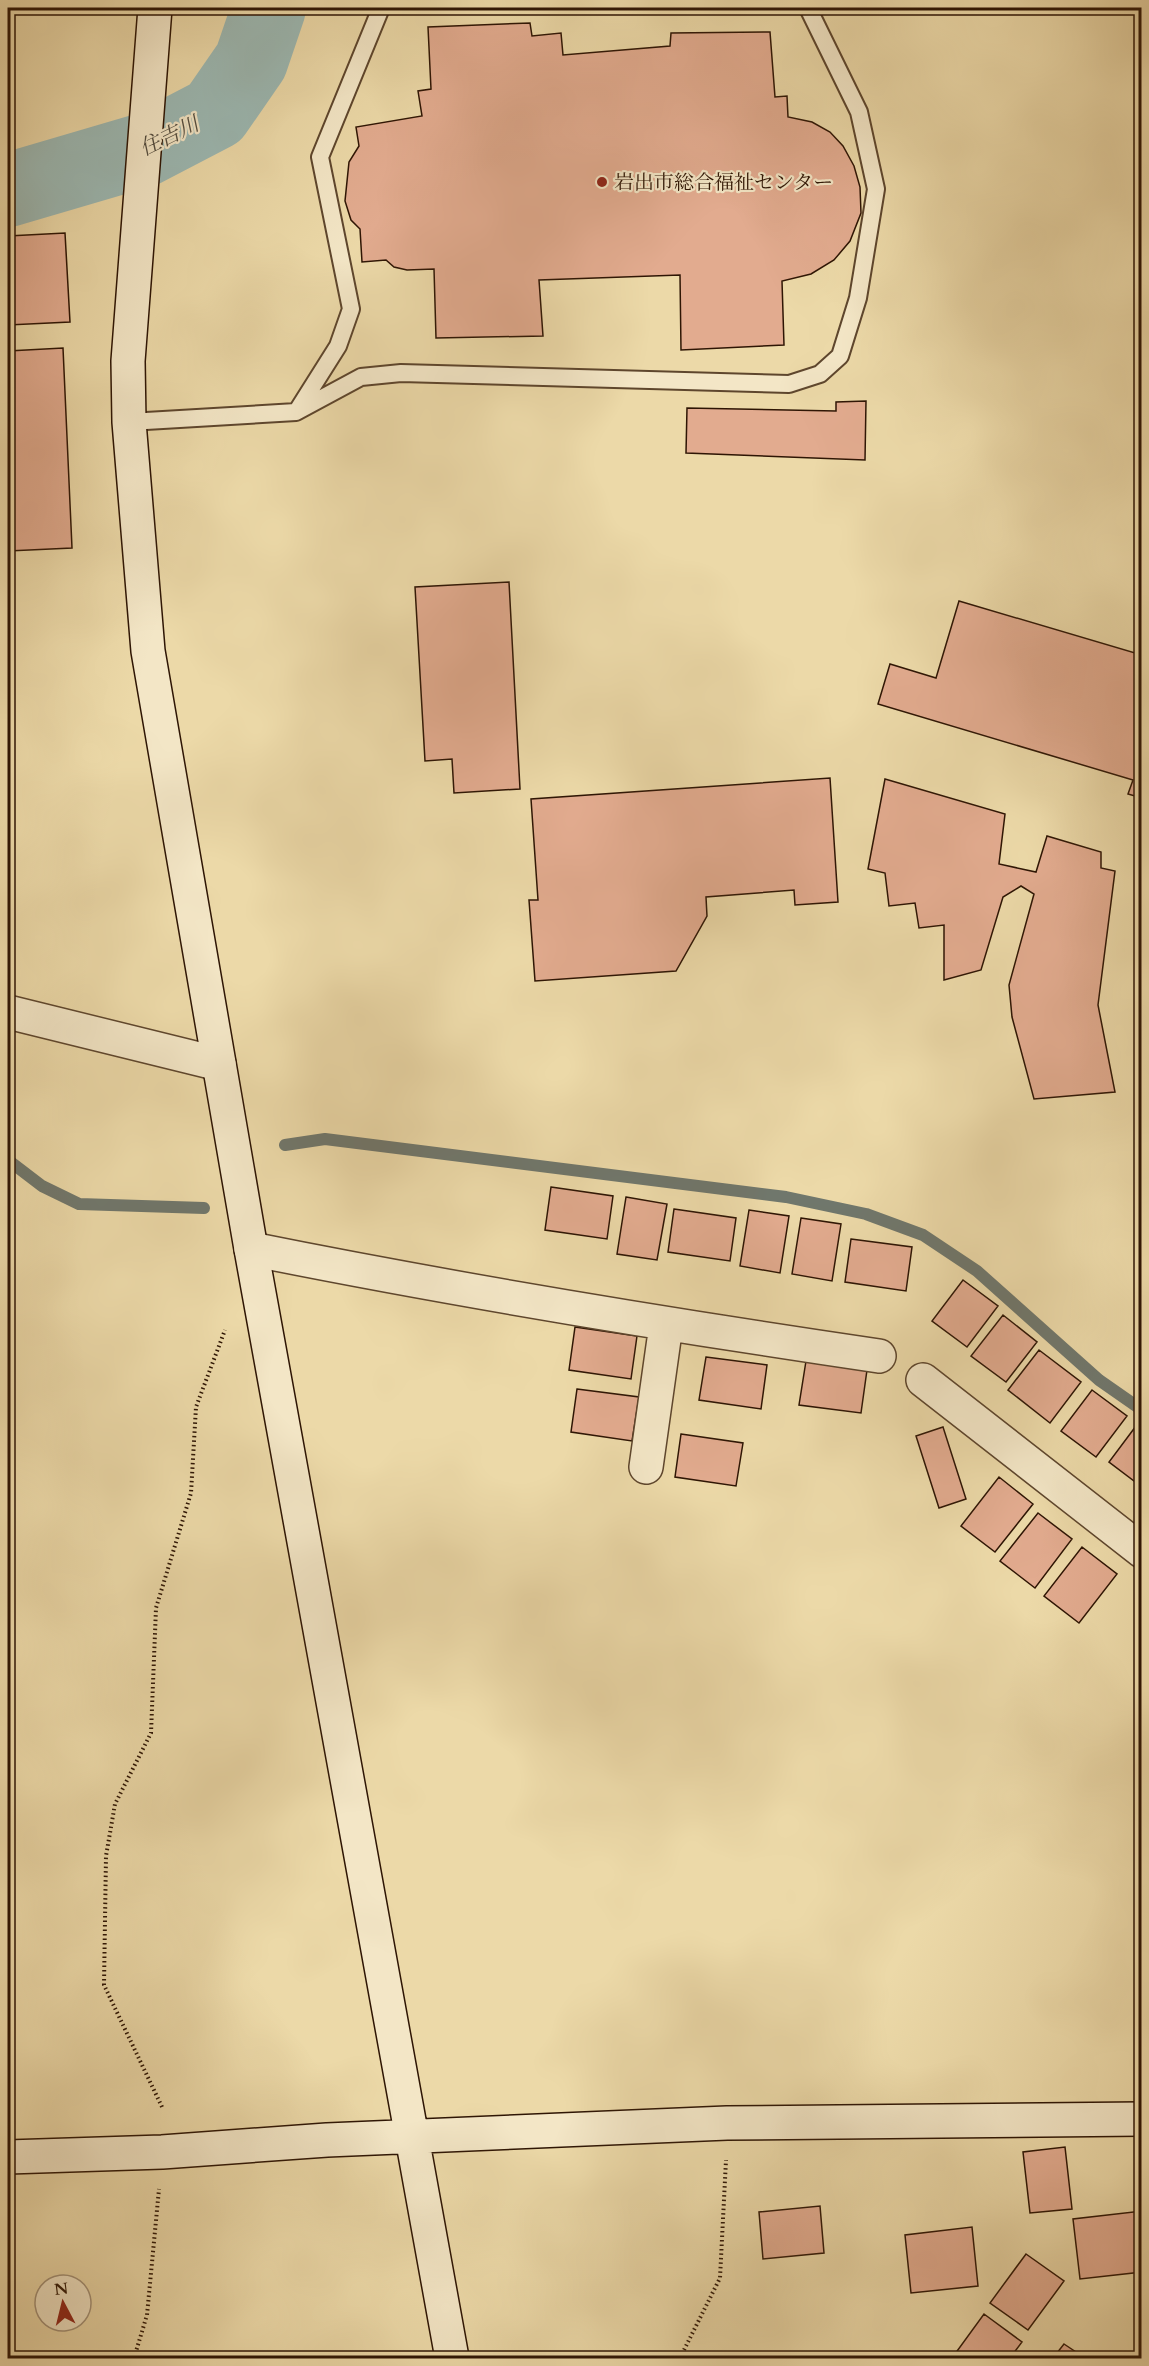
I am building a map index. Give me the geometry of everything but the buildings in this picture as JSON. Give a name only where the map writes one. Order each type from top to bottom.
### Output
[{"type":"street","points":[[155,8],[128,361],[129,422],[148,651],[251,1249],[452,2358]]},
{"type":"street","points":[[8,1012],[219,1064]]},
{"type":"street","points":[[251,1249],[426,1283],[666,1324],[879,1356]]},
{"type":"street","points":[[646,1467],[666,1324]]},
{"type":"street","points":[[923,1380],[1142,1551]]},
{"type":"street","points":[[8,2157],[162,2152],[327,2140],[727,2123],[1142,2119]]},
{"type":"lane","points":[[296,412],[338,346],[351,309],[320,157],[381,8]]},
{"type":"lane","points":[[129,422],[296,412],[361,377],[400,374],[789,384],[820,374],[840,356],[858,298],[876,189],[859,112],[808,8]]},
{"type":"path","points":[[162,2107],[104,1985],[106,1856],[115,1804],[151,1732],[156,1608],[191,1492],[196,1407],[228,1320]]},
{"type":"path","points":[[680,2358],[720,2278],[727,2123]]},
{"type":"path","points":[[134,2358],[147,2315],[162,2152]]},
{"type":"waterway","name":"住吉川","points":[[8,190],[144,150],[215,113],[251,61],[269,8]]},
{"type":"waterway","points":[[285,1145],[325,1139],[786,1197],[866,1214],[923,1235],[977,1271],[1099,1380],[1142,1410]]},
{"type":"waterway","points":[[8,1160],[42,1186],[79,1204],[204,1208]]},
{"type":"place","name":"岩出市総合福祉センター","points":[[602,182]]}]
